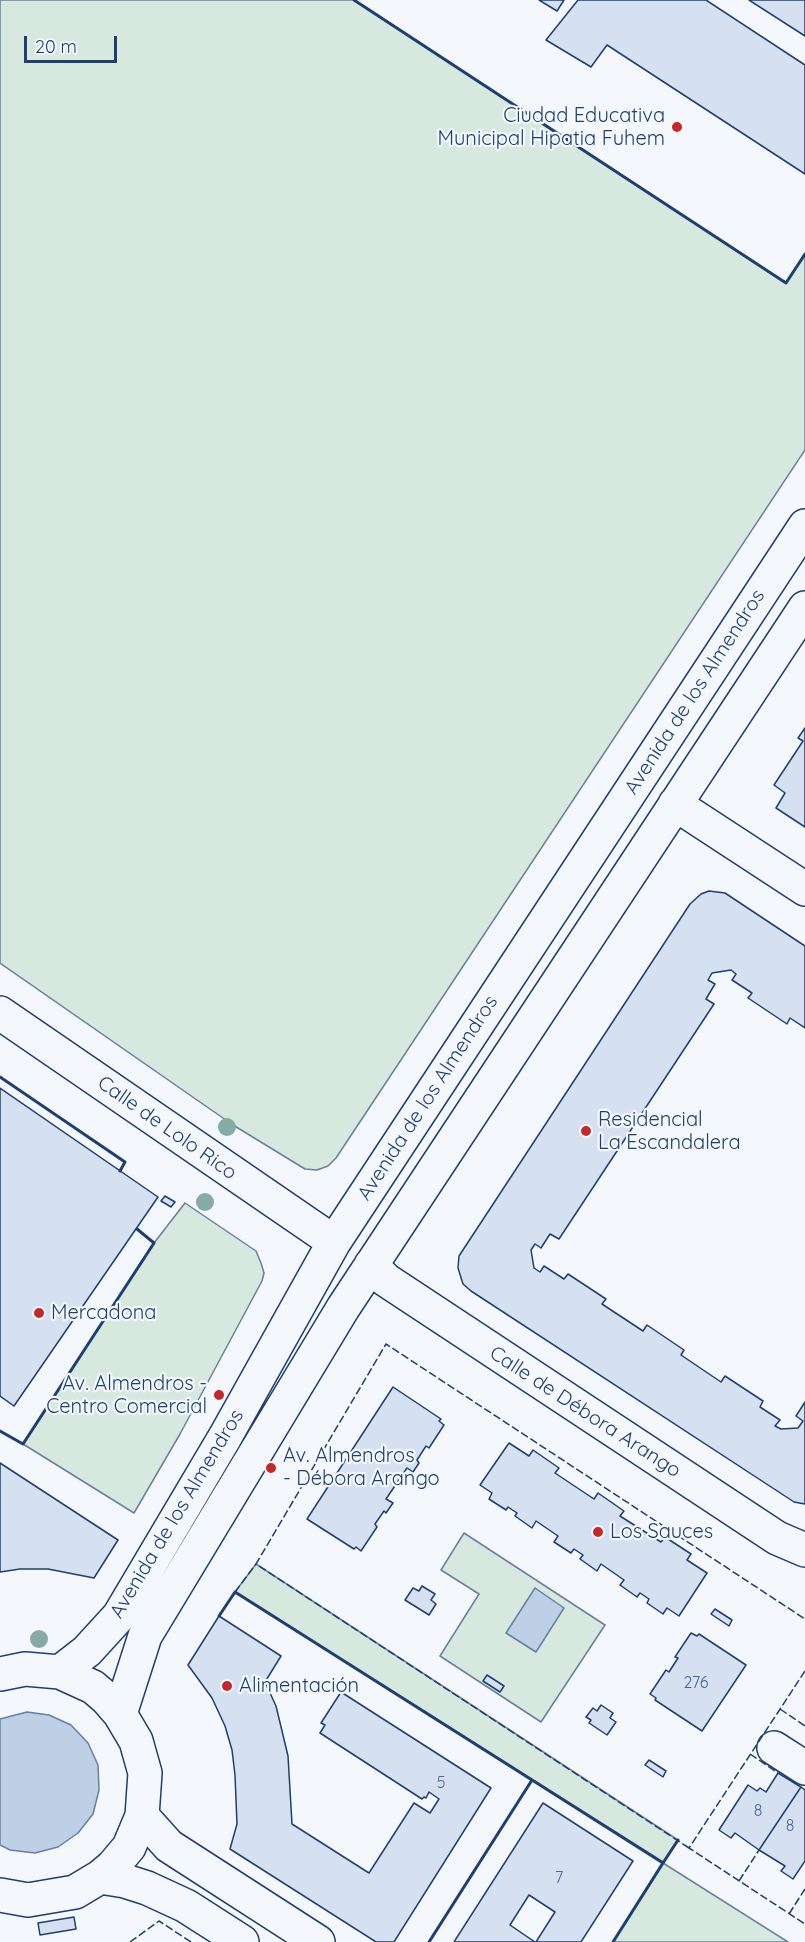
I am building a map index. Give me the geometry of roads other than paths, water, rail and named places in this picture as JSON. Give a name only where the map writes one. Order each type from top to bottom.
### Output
[{"type":"street","name":"Avenida de los Almendros","points":[[60,1672],[87,1651],[119,1616],[225,1437],[334,1242],[805,526]]},
{"type":"street","name":"Avenida de los Almendros","points":[[120,1714],[146,1636],[253,1455],[372,1265],[805,608]]},
{"type":"street","points":[[675,804],[805,889]]},
{"type":"street","name":"Calle de Lolo Rico","points":[[0,1013],[334,1242]]},
{"type":"street","name":"Calle de Débora Arango","points":[[372,1265],[386,1280],[777,1538],[805,1550]]},
{"type":"street","points":[[0,1674],[24,1669],[60,1672],[93,1688],[106,1698],[120,1714],[136,1741],[146,1773],[142,1816],[129,1846],[114,1866],[100,1878],[75,1892],[28,1900],[0,1895]]},
{"type":"street","points":[[774,1748],[805,1768]]},
{"type":"street","points":[[142,1816],[169,1846],[318,1942]]},
{"type":"street","points":[[100,1878],[125,1881],[147,1888],[186,1906],[242,1942]]},
{"type":"water","points":[[535,1588],[564,1608],[536,1652],[506,1633]]},
{"type":"water","points":[[27,1712],[49,1715],[71,1725],[88,1743],[98,1765],[99,1790],[93,1814],[78,1833],[58,1847],[35,1853],[10,1850],[0,1845],[0,1719]]},
{"type":"place","name":"Ciudad Educativa Municipal Hipatia Fuhem","points":[[677,127]]},
{"type":"place","name":"Residencial La Escandalera","points":[[586,1131]]},
{"type":"place","name":"Mercadona","points":[[39,1313]]},
{"type":"place","name":"Av. Almendros - Centro Comercial","points":[[219,1395]]},
{"type":"place","name":"Av. Almendros - Débora Arango","points":[[271,1468]]},
{"type":"place","name":"Los Sauces","points":[[598,1532]]},
{"type":"place","name":"Alimentación","points":[[227,1686]]}]
